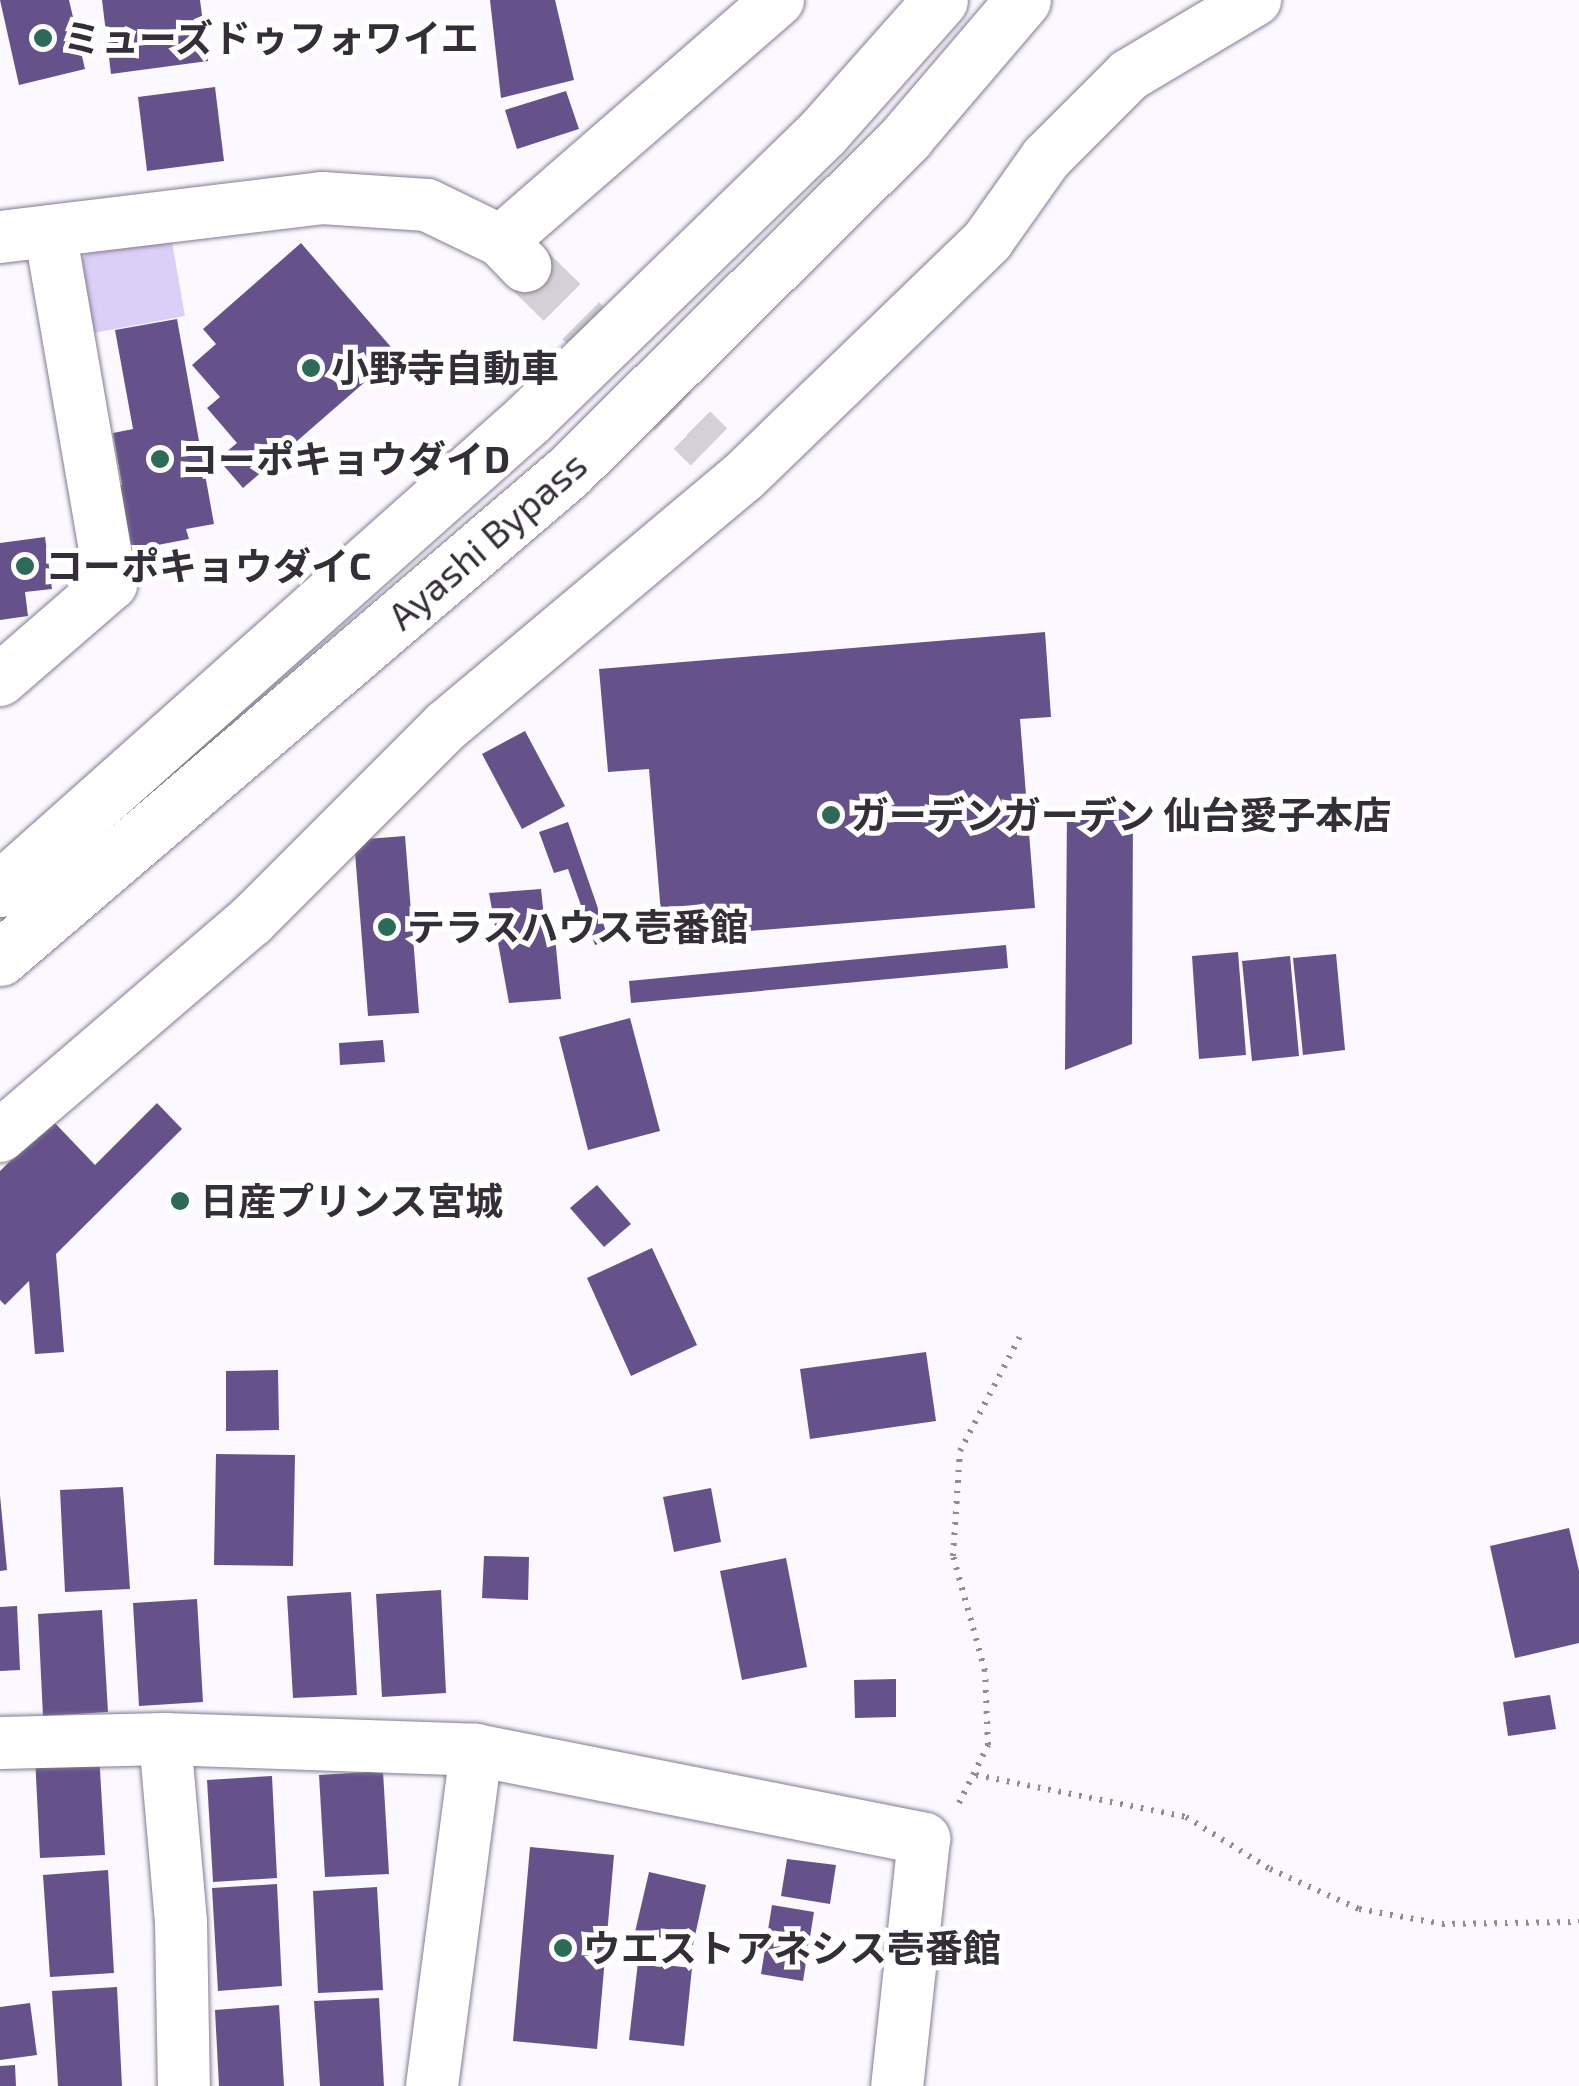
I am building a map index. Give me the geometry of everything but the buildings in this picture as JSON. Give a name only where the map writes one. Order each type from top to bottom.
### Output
[{"type":"highway","name":"Ayashi Bypass","points":[[0,888],[528,419],[823,132],[940,0]]},
{"type":"highway","name":"Ayashi Bypass","points":[[0,958],[568,472],[906,137],[1023,0]]},
{"type":"street","points":[[0,680],[111,584],[25,234],[322,198],[427,205],[513,253],[778,0]]},
{"type":"street","points":[[0,1136],[251,920],[446,726],[726,462],[988,240],[1046,158],[1129,75],[1255,0]]},
{"type":"street","points":[[165,1739],[182,1922],[184,2086]]},
{"type":"street","points":[[0,1742],[165,1739],[476,1750],[924,1839],[897,2086]]},
{"type":"street","points":[[432,2086],[476,1750]]},
{"type":"path","points":[[924,1839],[969,1793],[988,1745],[985,1670],[954,1556],[960,1451],[1020,1336]]},
{"type":"path","points":[[976,1775],[1186,1817],[1270,1870],[1359,1909],[1442,1924],[1579,1922]]},
{"type":"shaded area","points":[[171,237],[185,316],[77,336],[67,281],[87,253]]},
{"type":"tunnel","points":[[525,266],[709,447]]},
{"type":"place","name":"ミューズドゥフォワイエ","points":[[43,38]]},
{"type":"place","name":"小野寺自動車","points":[[311,368]]},
{"type":"place","name":"コーポキョウダイD","points":[[160,459]]},
{"type":"place","name":"コーポキョウダイC","points":[[25,566]]},
{"type":"place","name":"ガーデンガーデン 仙台愛子本店","points":[[831,815]]},
{"type":"place","name":"テラスハウス壱番館","points":[[387,927]]},
{"type":"place","name":"日産プリンス宮城","points":[[180,1201]]},
{"type":"place","name":"ウエストアネシス壱番館","points":[[563,1948]]}]
